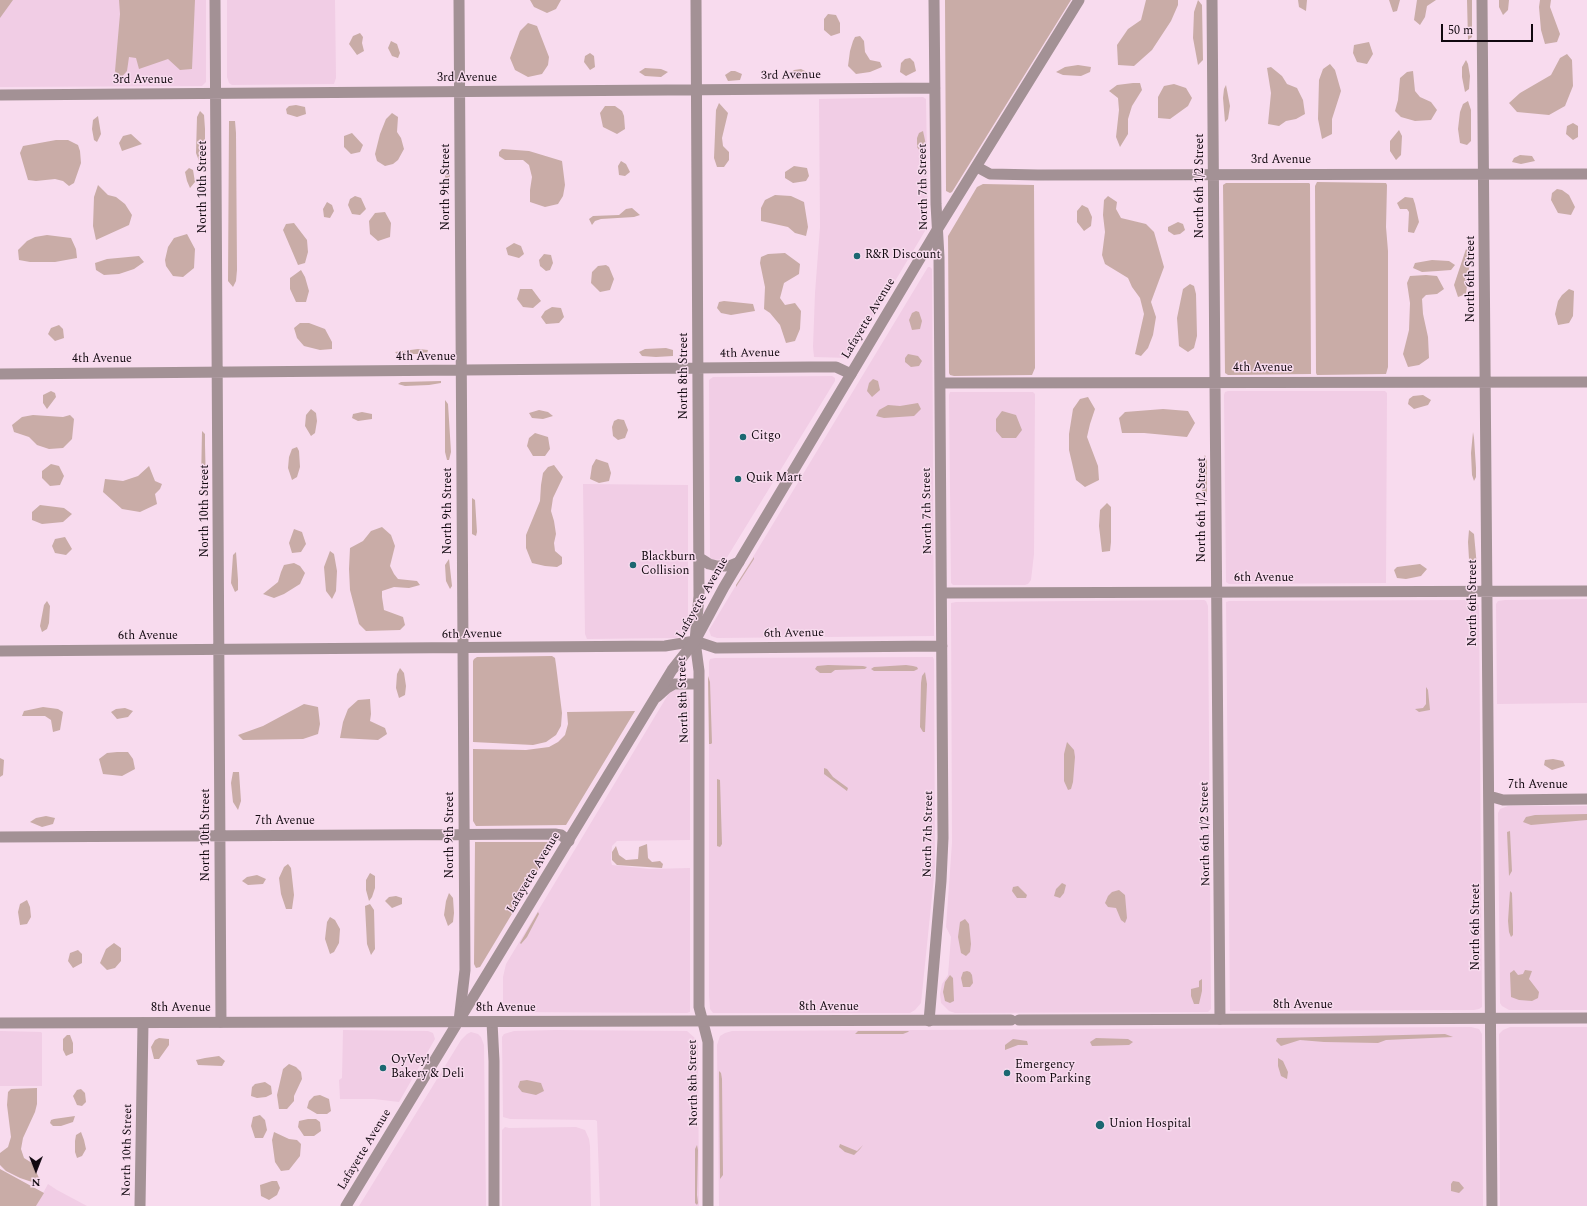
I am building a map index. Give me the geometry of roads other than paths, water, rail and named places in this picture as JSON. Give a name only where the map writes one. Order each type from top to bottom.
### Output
[{"type":"street","name":"North 10th Street","points":[[215,0],[221,1022]]},
{"type":"street","name":"North 9th Street","points":[[459,0],[465,970],[459,1022]]},
{"type":"street","name":"North 8th Street","points":[[696,0],[699,596],[695,641],[699,684],[699,1007],[708,1042],[708,1206]]},
{"type":"street","name":"North 7th Street","points":[[929,1021],[943,854],[940,383],[934,0]]},
{"type":"street","name":"Lafayette Avenue","points":[[346,1206],[672,670],[695,641],[739,562],[851,374],[1080,0]]},
{"type":"street","name":"North 6th 1/2 Street","points":[[1212,0],[1220,1019]]},
{"type":"street","name":"North 6th Street","points":[[1482,0],[1492,1206]]},
{"type":"street","name":"3rd Avenue","points":[[0,95],[935,88]]},
{"type":"street","name":"3rd Avenue","points":[[977,167],[990,174],[1587,174]]},
{"type":"street","name":"4th Avenue","points":[[0,374],[836,367],[851,374]]},
{"type":"street","name":"4th Avenue","points":[[940,383],[1587,382]]},
{"type":"street","points":[[698,557],[709,564],[717,566],[728,566],[739,562]]},
{"type":"street","name":"6th Avenue","points":[[942,593],[1587,591]]},
{"type":"street","name":"6th Avenue","points":[[0,651],[665,646],[695,641],[716,648],[942,646]]},
{"type":"street","points":[[655,698],[674,684],[699,684]]},
{"type":"street","name":"7th Avenue","points":[[1489,796],[1503,800],[1587,799]]},
{"type":"street","name":"7th Avenue","points":[[0,836],[555,834],[561,835],[569,841]]},
{"type":"street","name":"8th Avenue","points":[[0,1023],[1587,1018]]},
{"type":"street","points":[[492,1022],[494,1061],[494,1206]]},
{"type":"street","name":"North 10th Street","points":[[140,1206],[143,1023]]},
{"type":"place","name":"R&R Discount","points":[[857,256]]},
{"type":"place","name":"Citgo","points":[[743,437]]},
{"type":"place","name":"Quik Mart","points":[[738,479]]},
{"type":"place","name":"Blackburn Collision","points":[[633,565]]},
{"type":"place","name":"OyVey! Bakery & Deli","points":[[383,1068]]},
{"type":"place","name":"Emergency Room Parking","points":[[1007,1073]]},
{"type":"place","name":"Union Hospital","points":[[1100,1125]]}]
